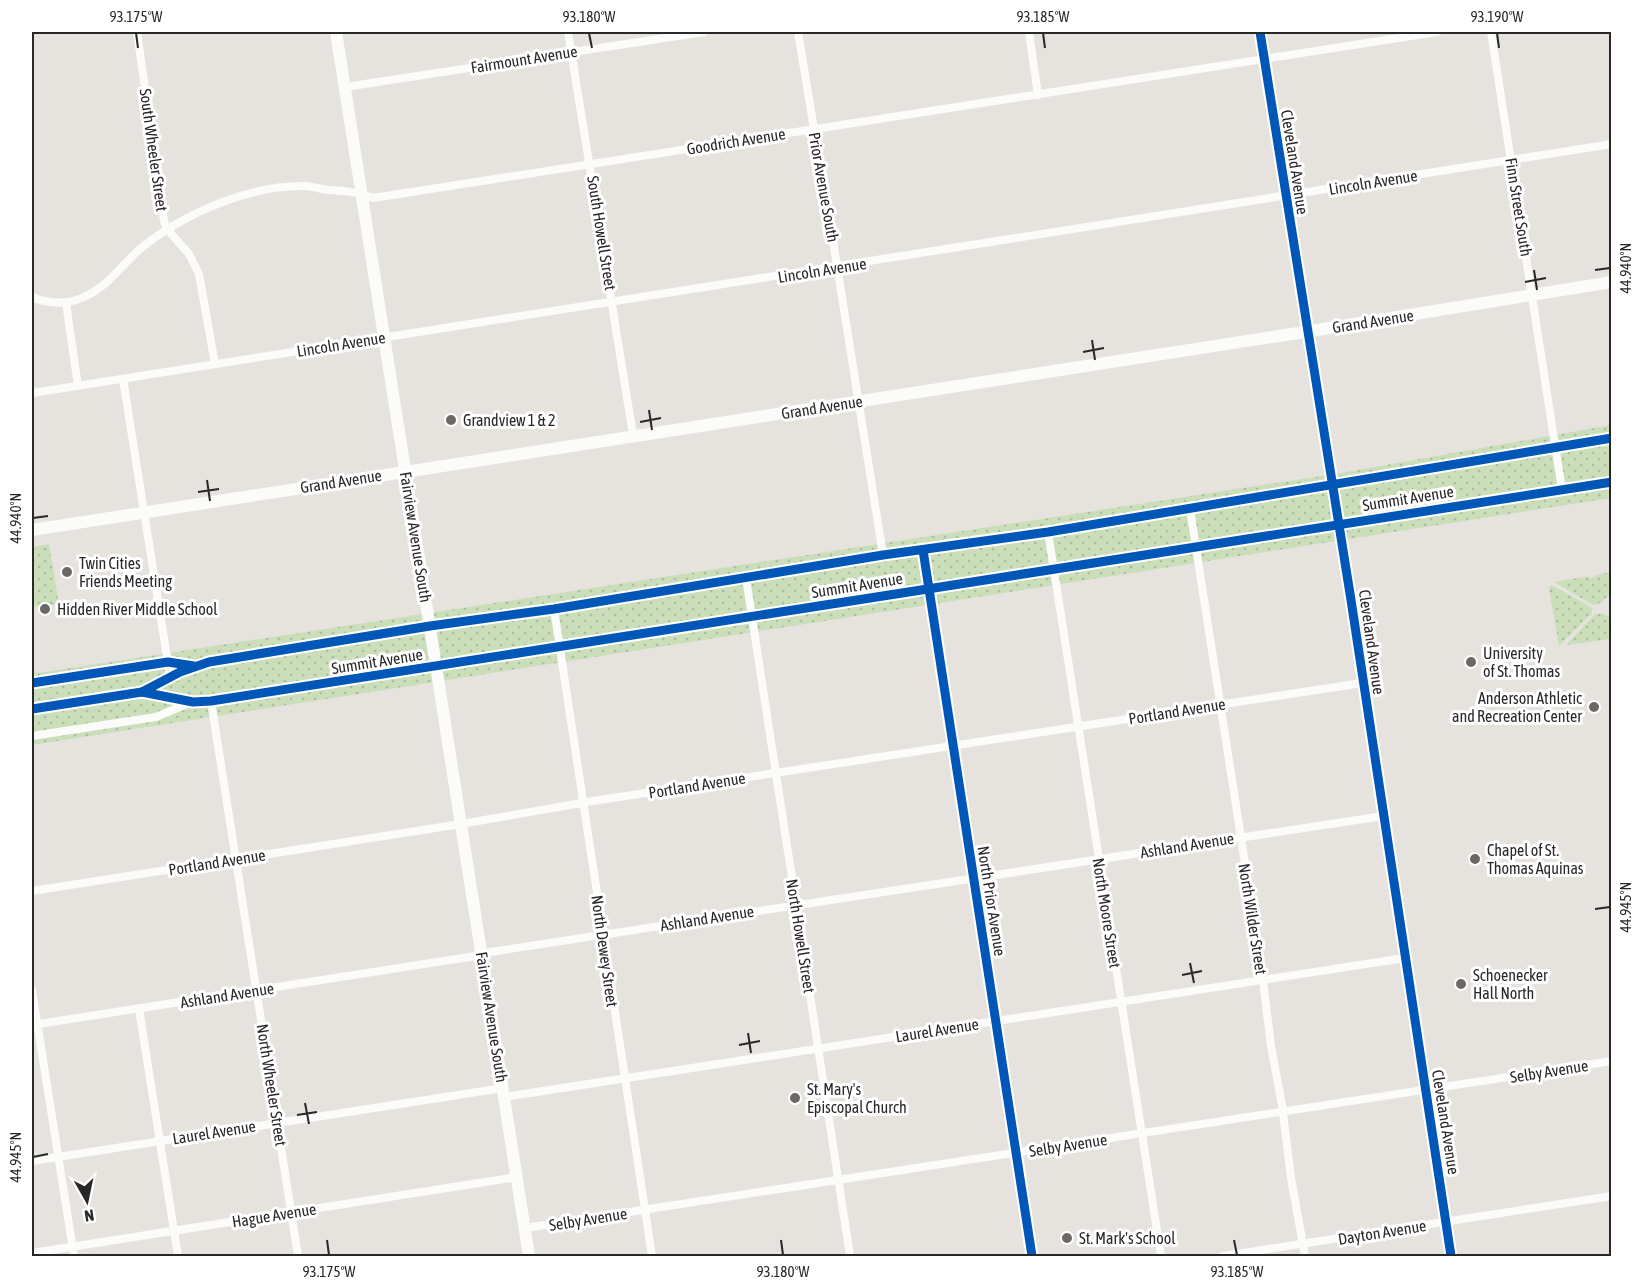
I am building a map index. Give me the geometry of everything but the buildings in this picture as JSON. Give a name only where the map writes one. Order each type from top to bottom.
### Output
[{"type":"street","name":"South Wheeler Street","points":[[137,32],[167,229],[189,254],[199,274],[215,364]]},
{"type":"street","name":"Fairview Avenue South","points":[[336,32],[529,1257]]},
{"type":"street","name":"South Howell Street","points":[[568,32],[633,435]]},
{"type":"street","name":"Fairmount Avenue","points":[[345,87],[704,32]]},
{"type":"street","name":"Prior Avenue South","points":[[798,32],[814,129],[818,140],[884,555]]},
{"type":"street","points":[[1029,32],[1038,95]]},
{"type":"street","name":"Cleveland Avenue","points":[[1260,32],[1451,1257]]},
{"type":"street","name":"Goodrich Avenue","points":[[66,303],[89,295],[129,257],[167,229],[245,194],[285,187],[308,186],[362,193],[374,198],[1437,32]]},
{"type":"street","name":"Finn Street South","points":[[1491,32],[1562,490]]},
{"type":"street","name":"Lincoln Avenue","points":[[32,393],[1611,144]]},
{"type":"street","name":"Grand Avenue","points":[[32,530],[1307,332],[1611,282]]},
{"type":"street","points":[[32,297],[51,303],[66,303],[78,386]]},
{"type":"street","points":[[123,379],[170,676]]},
{"type":"street","name":"Summit Avenue","points":[[142,692],[170,676],[209,663],[884,555],[1048,532],[1611,438]]},
{"type":"street","name":"Summit Avenue","points":[[32,709],[142,692],[193,702],[211,701],[1611,482]]},
{"type":"street","name":"North Wilder Street","points":[[1190,509],[1283,1112],[1291,1179],[1305,1257]]},
{"type":"street","name":"North Moore Street","points":[[1048,532],[1161,1257]]},
{"type":"street","name":"North Prior Avenue","points":[[923,550],[1032,1257]]},
{"type":"street","points":[[746,578],[752,616]]},
{"type":"street","name":"North Dewey Street","points":[[554,609],[652,1257]]},
{"type":"street","name":"North Howell Street","points":[[752,616],[850,1257]]},
{"type":"street","name":"Summit Avenue","points":[[32,683],[168,662],[197,666]]},
{"type":"street","name":"Portland Avenue","points":[[32,891],[1362,683]]},
{"type":"street","name":"North Wheeler Street","points":[[211,701],[298,1257]]},
{"type":"street","name":"Summit Avenue","points":[[32,736],[156,717],[193,702]]},
{"type":"street","name":"Ashland Avenue","points":[[34,1024],[482,955],[603,934],[1383,816]]},
{"type":"street","name":"Laurel Avenue","points":[[32,1161],[278,1122],[624,1079],[1405,958]]},
{"type":"street","points":[[32,990],[34,1024],[73,1252]]},
{"type":"street","points":[[140,1009],[178,1257]]},
{"type":"street","name":"Selby Avenue","points":[[525,1228],[1611,1061]]},
{"type":"street","name":"Hague Avenue","points":[[32,1253],[73,1252],[174,1230],[517,1177]]},
{"type":"street","name":"Dayton Avenue","points":[[1223,1257],[1611,1196]]},
{"type":"green space","points":[[1611,425],[1611,498],[32,745],[32,674],[1341,473]]},
{"type":"green space","points":[[49,544],[59,604],[38,607],[32,605],[32,547]]},
{"type":"green space","points":[[1611,572],[1611,593],[1601,603],[1593,605],[1554,582],[1589,576],[1589,578],[1596,577],[1596,575]]},
{"type":"green space","points":[[1551,585],[1591,607],[1592,613],[1559,646],[1549,588]]},
{"type":"green space","points":[[1602,613],[1611,618],[1611,639],[1566,645],[1594,615]]},
{"type":"cycle path","points":[[1260,32],[1351,600],[1451,1256]]},
{"type":"cycle path","points":[[142,692],[180,672],[209,662],[883,555],[1048,532],[1612,438]]},
{"type":"cycle path","points":[[32,709],[142,692],[193,702],[211,701],[1612,482]]},
{"type":"cycle path","points":[[923,550],[1032,1256]]},
{"type":"cycle path","points":[[32,683],[168,662],[194,666]]},
{"type":"place","name":"Grandview 1 & 2","points":[[451,420]]},
{"type":"place","name":"Twin Cities Friends Meeting","points":[[67,572]]},
{"type":"place","name":"Hidden River Middle School","points":[[45,609]]},
{"type":"place","name":"University of St. Thomas","points":[[1471,662]]},
{"type":"place","name":"Anderson Athletic and Recreation Center","points":[[1594,707]]},
{"type":"place","name":"Chapel of St. Thomas Aquinas","points":[[1475,859]]},
{"type":"place","name":"Schoenecker Hall North","points":[[1461,984]]},
{"type":"place","name":"St. Mary's Episcopal Church","points":[[795,1098]]},
{"type":"place","name":"St. Mark's School","points":[[1067,1238]]}]
